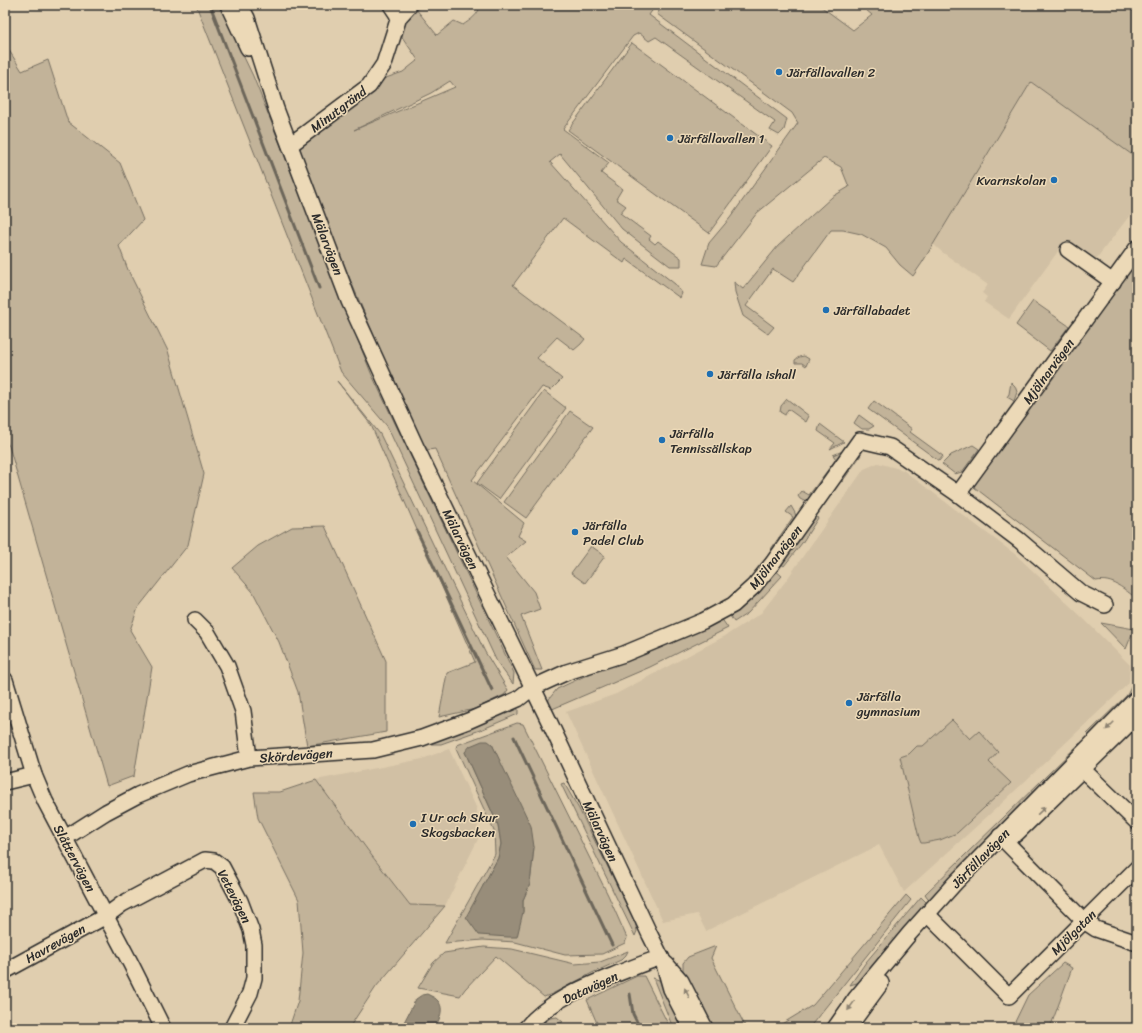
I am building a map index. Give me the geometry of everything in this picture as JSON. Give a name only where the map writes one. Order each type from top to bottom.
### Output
[{"type":"street","name":"Mälarvägen","points":[[228,5],[276,109],[350,301],[416,447],[662,959],[671,989],[691,1028]]},
{"type":"street","name":"Mälarvägen","points":[[240,5],[247,18],[276,109]]},
{"type":"street","points":[[391,5],[399,17]]},
{"type":"street","name":"Minutgränd","points":[[290,145],[369,86],[384,64],[399,17],[410,5]]},
{"type":"street","name":"Mjölnarvägen","points":[[958,494],[1137,248]]},
{"type":"street","points":[[1068,250],[1113,282]]},
{"type":"street","name":"Mjölnarvägen","points":[[532,688],[567,672],[624,654],[703,621],[733,606],[754,586],[772,564],[860,440],[890,447],[958,494],[1019,540],[1082,593],[1105,605]]},
{"type":"street","points":[[195,620],[207,632],[227,666],[243,711],[249,758]]},
{"type":"street","name":"Slåttervägen","points":[[5,680],[34,775],[45,801],[106,916],[160,1027]]},
{"type":"street","name":"Skördevägen","points":[[65,838],[106,812],[159,786],[188,774],[249,758],[372,750],[422,738],[468,721],[518,699],[532,688]]},
{"type":"street","name":"Järfällavägen","points":[[835,1028],[856,998],[930,917],[962,887],[1004,840],[1079,765],[1137,698]]},
{"type":"street","name":"Järfällavägen","points":[[1079,765],[1137,716]]},
{"type":"street","points":[[1079,765],[1137,822]]},
{"type":"street","points":[[5,782],[34,775]]},
{"type":"street","points":[[1004,840],[1084,922],[1096,929],[1137,943]]},
{"type":"street","name":"Vetevägen","points":[[106,916],[122,904],[205,860],[214,861],[222,868],[240,901],[251,930],[254,945],[254,978],[250,993],[232,1028]]},
{"type":"street","name":"Mjölgatan","points":[[930,917],[1010,996],[1137,868]]},
{"type":"street","name":"Havrevägen","points":[[5,971],[106,916]]},
{"type":"street","name":"Järfällavägen","points":[[848,1028],[930,917]]},
{"type":"street","name":"Mälarvägen","points":[[662,959],[681,982],[705,1028]]},
{"type":"street","name":"Datavägen","points":[[526,1028],[553,1004],[569,995],[644,963],[662,959]]},
{"type":"shaded area","points":[[196,5],[219,5],[253,76],[371,373],[514,673],[513,684],[497,662],[387,426],[341,372]]},
{"type":"shaded area","points":[[480,5],[656,5],[649,15],[787,119],[784,130],[779,135],[770,130],[775,122],[656,37],[649,41],[639,33],[633,36],[563,129],[609,163],[601,173],[622,189],[616,199],[626,206],[620,213],[651,236],[649,239],[655,244],[658,241],[681,258],[681,266],[670,266],[622,229],[560,154],[550,162],[621,242],[675,284],[682,293],[680,298],[626,259],[624,263],[563,218],[513,285],[585,339],[574,350],[557,337],[537,358],[562,379],[551,390],[542,387],[472,480],[524,523],[518,536],[526,541],[506,557],[534,592],[540,609],[521,616],[542,670],[535,670],[435,449],[428,450],[415,432],[327,225],[299,146],[380,80],[403,72],[418,60],[400,34],[405,21],[416,9],[437,35],[454,21],[463,25],[474,17]],"holes":[[[450,81],[455,87],[354,130],[431,93]]]},
{"type":"shaded area","points":[[663,5],[819,5],[853,30],[872,15],[860,5],[1099,5],[1137,11],[1137,145],[1131,154],[1031,82],[913,276],[900,265],[886,248],[861,234],[843,230],[831,230],[793,282],[773,269],[746,306],[774,327],[768,334],[743,316],[735,292],[734,282],[743,289],[778,246],[832,197],[849,187],[841,167],[824,158],[757,213],[716,266],[702,264],[709,243],[730,218],[798,123],[792,113],[657,14]]},
{"type":"shaded area","name":"Järfällavallen 1","points":[[632,43],[772,146],[709,233],[568,130]]},
{"type":"shaded area","points":[[5,44],[22,71],[48,60],[68,122],[120,163],[143,220],[119,246],[128,270],[168,351],[204,474],[188,545],[138,608],[130,630],[152,667],[134,776],[107,786],[9,446],[5,440]]},
{"type":"shaded area","name":"Kvarnskolan","points":[[1031,82],[1131,153],[1137,145],[1137,206],[1093,263],[1064,243],[1009,319],[984,302],[987,297],[982,293],[988,285],[933,244]]},
{"type":"shaded area","points":[[1137,252],[1137,599],[1118,585],[1108,581],[1096,581],[970,484]]},
{"type":"shaded area","points":[[1033,301],[1069,326],[1050,351],[1016,325]]},
{"type":"shaded area","points":[[804,356],[809,359],[806,366],[802,363],[795,363],[795,360]]},
{"type":"shaded area","points":[[337,381],[380,434],[485,652],[508,690],[504,695],[475,709],[439,717],[447,673],[475,662],[371,425]]},
{"type":"shaded area","points":[[1011,382],[1015,386],[1017,392],[1014,401],[1007,397]]},
{"type":"shaded area","points":[[544,391],[566,408],[499,499],[477,483]]},
{"type":"shaded area","points":[[787,399],[809,416],[806,422],[788,409],[785,415],[780,412],[781,406]]},
{"type":"shaded area","points":[[874,401],[912,429],[910,432],[943,456],[939,461],[868,409]]},
{"type":"shaded area","points":[[570,411],[593,427],[526,518],[504,502]]},
{"type":"shaded area","points":[[859,415],[874,426],[869,429],[862,429],[854,423]]},
{"type":"shaded area","points":[[820,424],[844,442],[830,449],[835,443],[818,431]]},
{"type":"shaded area","points":[[973,445],[979,449],[962,472],[955,474],[942,464],[951,455]]},
{"type":"shaded area","points":[[850,448],[812,499],[806,502],[800,499],[798,496],[802,491],[809,495],[836,459],[833,455]]},
{"type":"shaded area","points":[[857,453],[861,455],[842,482],[838,479]]},
{"type":"shaded area","name":"Järfälla gymnasium","points":[[878,463],[903,470],[1016,555],[1130,665],[1129,683],[1001,804],[904,892],[879,845],[706,931],[697,914],[663,921],[566,712],[616,694],[725,636],[761,613],[785,582],[864,469]]},
{"type":"shaded area","points":[[791,506],[796,518],[772,550],[771,549],[793,517],[786,512]]},
{"type":"shaded area","points":[[812,514],[818,518],[802,543],[784,566],[778,562]]},
{"type":"shaded area","points":[[325,526],[386,661],[386,732],[307,746],[298,692],[279,642],[253,592],[232,568],[258,546],[292,527]]},
{"type":"shaded area","points":[[591,546],[605,556],[585,583],[571,573]]},
{"type":"shaded area","points":[[775,570],[782,576],[748,613],[734,622],[728,613]]},
{"type":"shaded area","points":[[721,618],[728,628],[650,667],[550,710],[548,706],[549,699],[557,689],[604,667]]},
{"type":"shaded area","points":[[1101,623],[1134,629],[1126,649]]},
{"type":"shaded area","points":[[1137,668],[1137,681],[1132,694],[1091,738],[1087,734],[1127,695]]},
{"type":"shaded area","points":[[516,708],[518,709],[518,714],[483,729],[441,744],[432,744],[432,737]]},
{"type":"shaded area","points":[[952,720],[970,739],[979,731],[998,752],[989,762],[1011,783],[957,833],[940,840],[921,843],[900,757],[909,754],[917,746],[923,746]]},
{"type":"shaded area","points":[[517,723],[523,724],[608,895],[627,938],[625,943],[602,954],[565,955],[515,942],[483,940],[445,943],[495,854],[494,831],[456,748],[457,745]],"holes":[[[492,744],[534,847],[530,884],[523,900],[523,912],[483,886],[498,858],[501,844],[498,825],[465,752]]]},
{"type":"shaded area","points":[[482,741],[488,741],[492,744],[531,826],[534,847],[530,884],[523,900],[523,912],[517,937],[479,935],[466,917],[498,858],[501,844],[498,825],[465,752],[470,746]]},
{"type":"shaded area","points":[[1080,743],[1085,748],[932,904],[925,894]]},
{"type":"shaded area","name":"I Ur och Skur Skogsbacken","points":[[449,749],[477,809],[478,839],[445,906],[410,905],[316,780],[422,759]]},
{"type":"shaded area","points":[[316,780],[410,905],[445,906],[376,987],[349,1028],[289,1028],[298,1001],[303,953],[299,900],[258,818],[254,792],[280,792]]},
{"type":"shaded area","points":[[564,783],[579,809],[635,922],[637,931],[635,936],[561,784]]},
{"type":"shaded area","points":[[906,895],[911,900],[809,1028],[775,1028],[813,1005]]},
{"type":"shaded area","points":[[921,897],[930,906],[864,981],[850,985],[866,962]]},
{"type":"shaded area","points":[[716,946],[711,958],[746,1028],[714,1028],[683,970],[683,963],[688,957]]},
{"type":"shaded area","points":[[484,947],[512,949],[575,964],[600,962],[628,951],[621,960],[544,997],[496,956],[460,996],[418,988],[433,963],[444,953]]},
{"type":"shaded area","points":[[1063,963],[1072,968],[1050,1028],[1012,1028],[1028,995]]},
{"type":"shaded area","points":[[637,976],[644,976],[670,1028],[599,1028],[587,1000]]},
{"type":"shaded area","points":[[653,978],[659,980],[665,987],[687,1028],[673,1028]]},
{"type":"shaded area","points":[[427,994],[437,1000],[441,1007],[441,1014],[435,1028],[401,1028],[416,999]]},
{"type":"shaded area","points":[[557,1017],[563,1022],[545,1028],[538,1028],[550,1018]]},
{"type":"waterway","points":[[210,5],[319,288]]},
{"type":"waterway","points":[[417,531],[492,690]]},
{"type":"waterway","points":[[514,737],[612,945]]},
{"type":"waterway","points":[[630,994],[633,1014],[640,1028]]},
{"type":"place","name":"Järfällavallen 2","points":[[779,72]]},
{"type":"place","name":"Järfällavallen 1","points":[[670,138]]},
{"type":"place","name":"Kvarnskolan","points":[[1054,180]]},
{"type":"place","name":"Järfällabadet","points":[[826,310]]},
{"type":"place","name":"Järfälla ishall","points":[[710,374]]},
{"type":"place","name":"Järfälla Tennissällskap","points":[[662,440]]},
{"type":"place","name":"Järfälla Padel Club","points":[[575,532]]},
{"type":"place","name":"Järfälla gymnasium","points":[[849,703]]},
{"type":"place","name":"I Ur och Skur Skogsbacken","points":[[413,824]]}]
